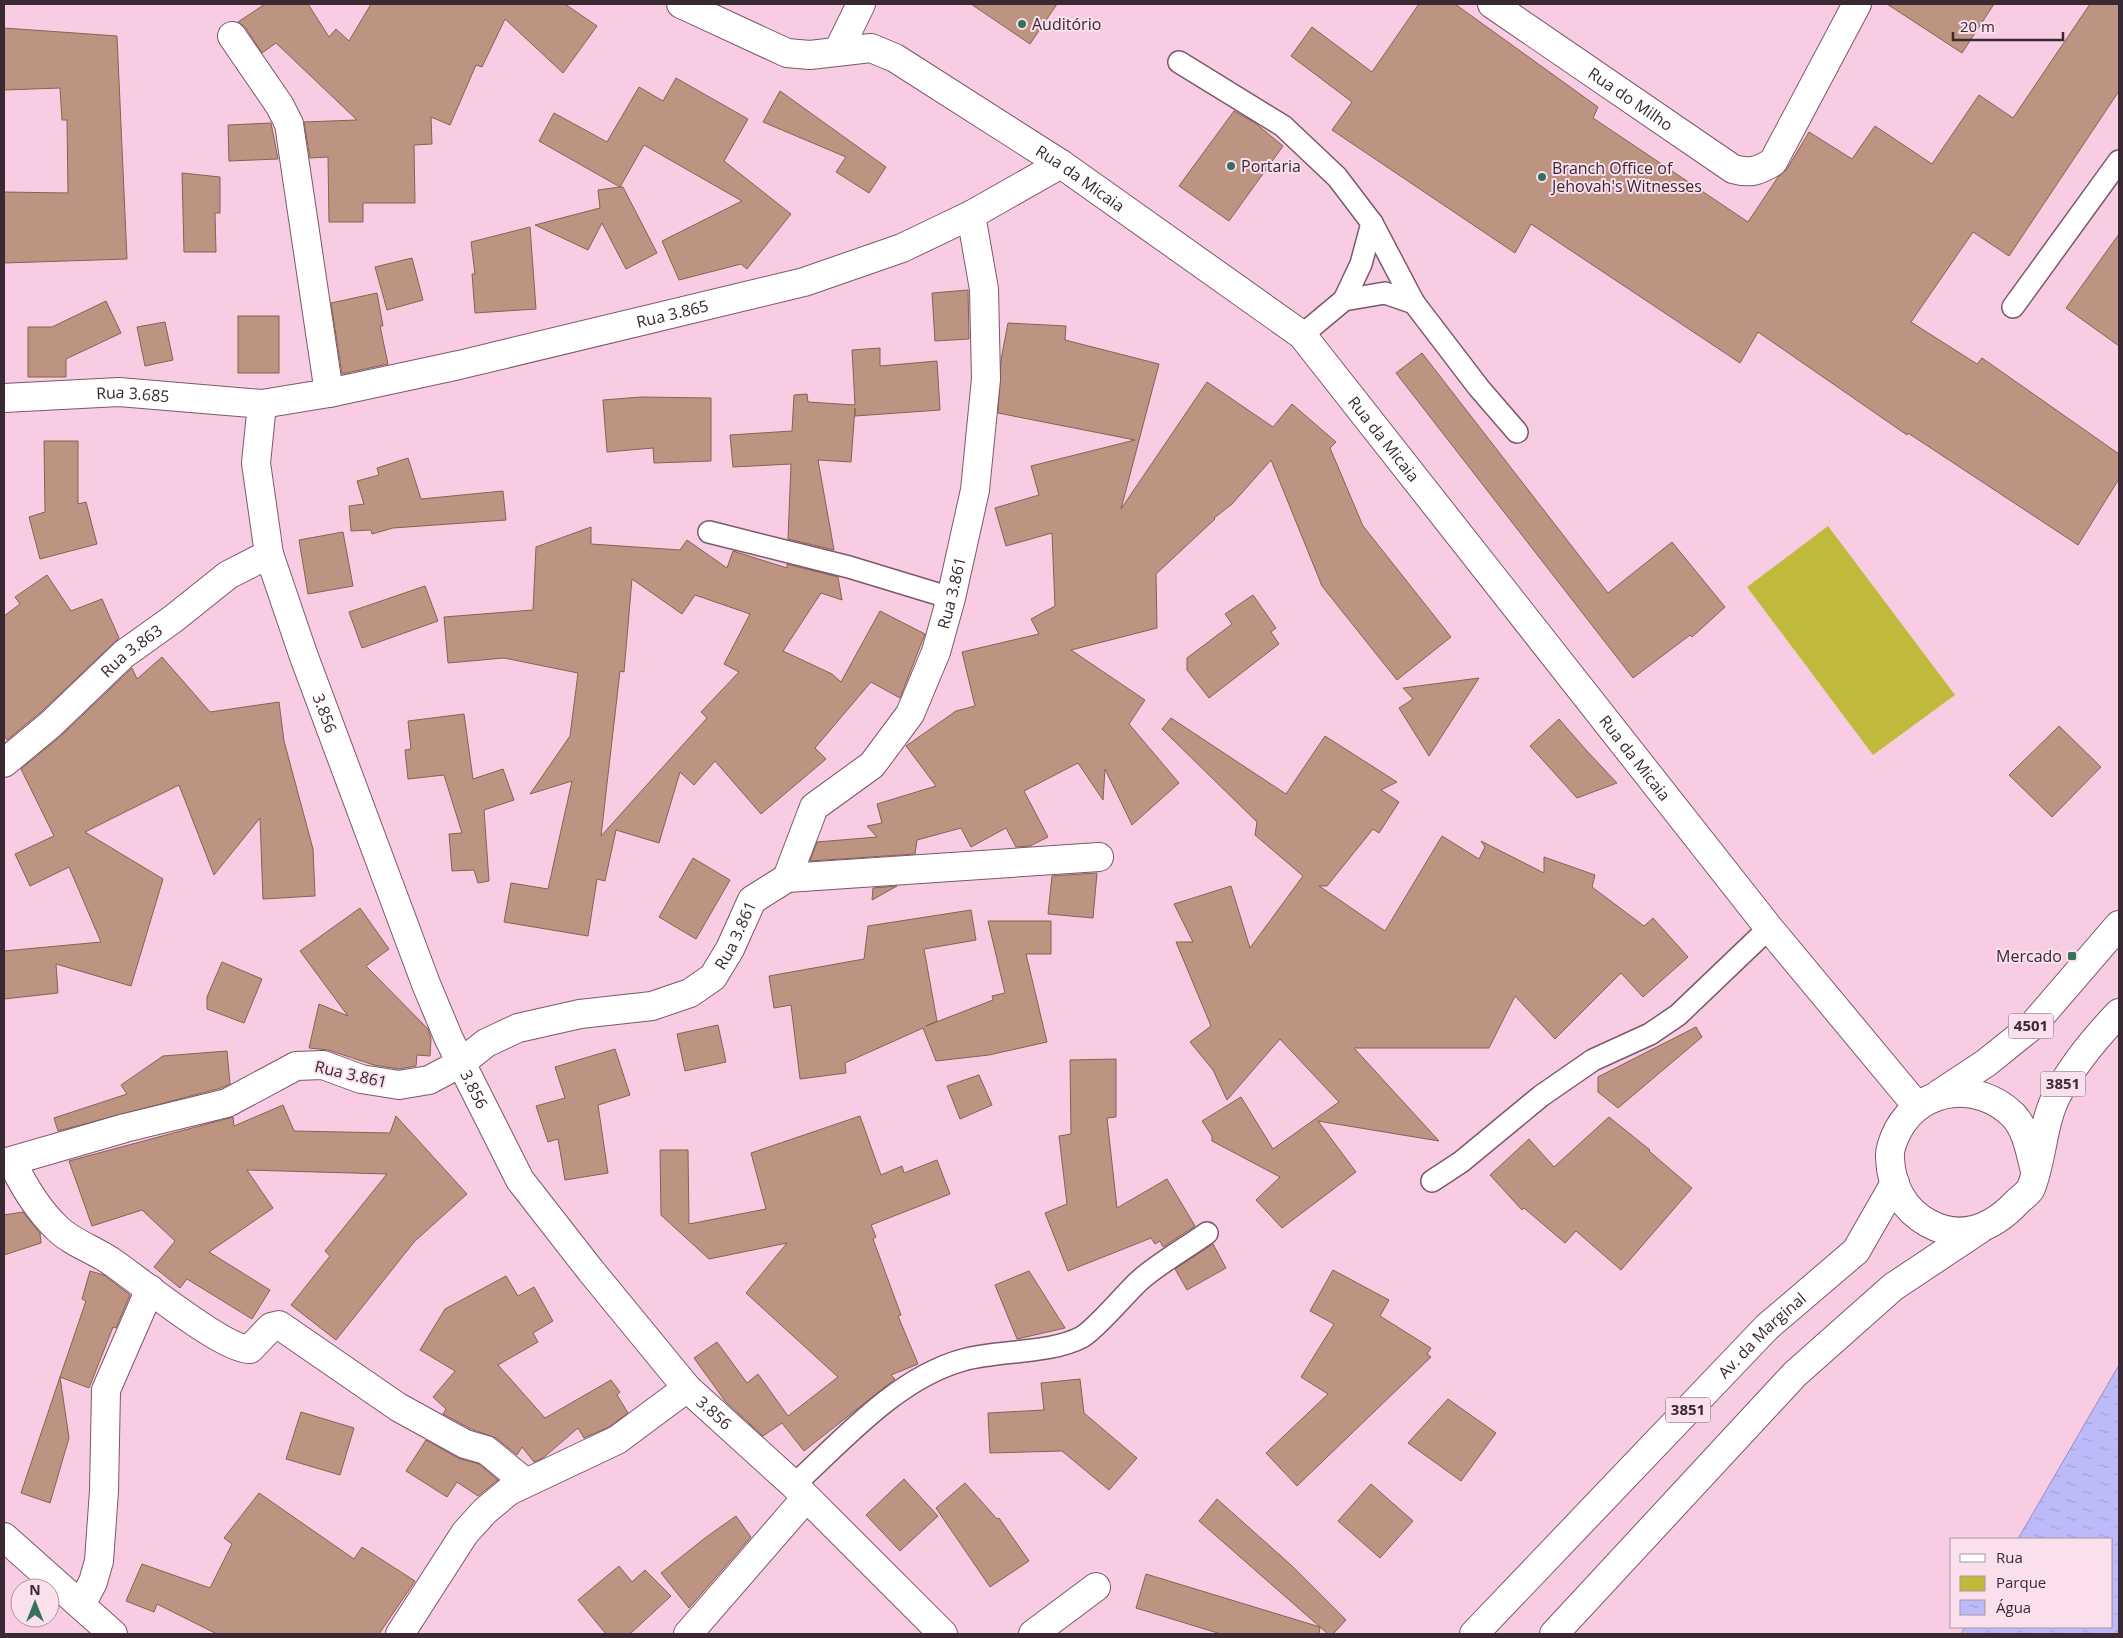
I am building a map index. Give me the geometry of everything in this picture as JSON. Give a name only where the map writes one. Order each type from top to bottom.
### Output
[{"type":"street","name":"Rua da Micaia","points":[[681,4],[787,53],[810,55],[871,48],[896,58],[1061,164],[1302,335],[1769,928],[1926,1101]]},
{"type":"street","points":[[838,51],[861,4]]},
{"type":"street","name":"Rua do Milho","points":[[1492,4],[1732,169],[1747,173],[1759,171],[1773,162],[1857,4]]},
{"type":"street","points":[[232,36],[280,106],[289,124],[329,394]]},
{"type":"street","name":"Rua 3.865","points":[[262,404],[329,394],[497,356],[804,282],[902,248],[970,215],[1061,164]]},
{"type":"street","name":"Rua 3.861","points":[[8,1163],[125,1128],[227,1103],[296,1066],[323,1065],[361,1079],[399,1085],[429,1080],[461,1063],[486,1043],[518,1028],[580,1014],[652,1006],[690,993],[713,977],[730,949],[752,900],[787,878],[814,807],[872,764],[910,714],[936,652],[951,598],[976,490],[986,379],[984,289],[970,215]]},
{"type":"street","name":"Rua 3.685","points":[[4,398],[119,392],[262,404]]},
{"type":"street","name":"3.856","points":[[262,404],[256,463],[269,554],[303,654],[423,975],[449,1039],[520,1180],[591,1271],[687,1388],[800,1491],[943,1634]]},
{"type":"street","name":"Rua 3.863","points":[[4,763],[51,724],[124,654],[174,619],[228,575],[269,554]]},
{"type":"street","points":[[787,878],[1099,857]]},
{"type":"street","name":"4501","points":[[1926,1101],[1986,1063],[2032,1026],[2114,931]]},
{"type":"street","name":"3851","points":[[2035,1171],[2057,1094],[2090,1043],[2119,1013]]},
{"type":"street","points":[[1554,1634],[1795,1374],[1893,1286],[1984,1227],[2004,1217],[2030,1190],[2035,1171],[2026,1136],[2014,1117],[1997,1102],[1978,1094],[1956,1092],[1926,1101],[1903,1121],[1894,1138],[1889,1157],[1900,1199],[1916,1217],[1937,1228],[1961,1233],[1984,1227]]},
{"type":"street","points":[[8,1163],[41,1212],[58,1230],[110,1260],[212,1333],[242,1350],[250,1349],[270,1326],[279,1325],[398,1407],[465,1444],[486,1450],[525,1482]]},
{"type":"street","name":"Av. da Marginal","points":[[1474,1634],[1767,1327],[1856,1251],[1895,1183]]},
{"type":"street","points":[[81,1605],[94,1582],[99,1561],[104,1492],[106,1390],[150,1289]]},
{"type":"street","points":[[400,1634],[465,1533],[509,1491],[617,1440],[687,1388]]},
{"type":"street","points":[[688,1634],[800,1491]]},
{"type":"street","points":[[4,1537],[113,1634]]},
{"type":"street","points":[[1033,1634],[1096,1587]]},
{"type":"lane","points":[[1179,62],[1283,126],[1337,177],[1372,222],[1414,302],[1479,388],[1516,432]]},
{"type":"lane","points":[[2013,307],[2119,161]]},
{"type":"lane","points":[[1302,335],[1344,300],[1361,264],[1372,222]]},
{"type":"lane","points":[[1344,300],[1385,293],[1414,302]]},
{"type":"lane","points":[[709,532],[849,568],[951,598]]},
{"type":"lane","points":[[1432,1181],[1461,1162],[1541,1096],[1578,1070],[1593,1060],[1650,1034],[1678,1015],[1769,928]]},
{"type":"lane","points":[[800,1491],[855,1428],[910,1383],[928,1372],[963,1359],[1062,1344],[1083,1336],[1140,1280],[1207,1233]]},
{"type":"green space","points":[[1828,526],[1955,695],[1873,755],[1747,587]]},
{"type":"water","points":[[2119,1365],[2119,1634],[1961,1634],[1964,1628],[2113,1628],[2113,1538],[2019,1538]]},
{"type":"building","points":[[265,4],[308,4],[329,37],[336,29],[349,41],[371,4],[565,4],[597,26],[563,73],[505,19],[482,67],[476,65],[450,125],[431,117],[432,144],[414,145],[415,203],[363,203],[363,222],[329,222],[328,157],[310,158],[304,122],[357,120],[276,43],[262,53],[245,27],[238,22]]},
{"type":"building","name":"Auditório","points":[[971,4],[1057,4],[1030,44]]},
{"type":"building","points":[[1419,4],[1455,4],[1598,107],[1593,118],[1748,222],[1778,177],[1787,169],[1809,132],[1852,159],[1875,126],[1932,164],[1979,95],[2013,118],[2090,4],[2119,4],[2119,91],[2009,256],[1973,232],[1911,322],[1977,364],[1982,358],[2119,454],[2119,479],[2078,545],[1908,433],[1907,435],[1758,332],[1740,363],[1531,224],[1515,253],[1332,130],[1352,102],[1291,56],[1312,27],[1372,72]]},
{"type":"building","points":[[1887,4],[1994,4],[1962,53]]},
{"type":"building","points":[[4,28],[117,36],[127,259],[4,263],[4,192],[68,193],[67,120],[62,120],[60,88],[4,90]]},
{"type":"building","points":[[676,78],[748,119],[724,161],[791,214],[747,269],[741,264],[679,280],[662,241],[742,201],[644,145],[620,187],[539,141],[554,113],[607,142],[639,87],[663,101]]},
{"type":"building","points":[[780,91],[886,167],[869,193],[836,172],[846,157],[763,122]]},
{"type":"building","name":"Portaria","points":[[1234,111],[1255,123],[1283,146],[1229,221],[1179,186]]},
{"type":"building","points":[[271,123],[278,159],[229,161],[228,125]]},
{"type":"building","points":[[182,173],[220,177],[220,213],[215,213],[216,252],[184,252]]},
{"type":"building","points":[[623,187],[657,253],[626,269],[602,223],[588,250],[535,225],[600,208],[598,190]]},
{"type":"building","points":[[530,227],[536,309],[475,313],[472,274],[475,274],[471,242]]},
{"type":"building","points":[[2119,234],[2119,346],[2066,308]]},
{"type":"building","points":[[412,258],[423,300],[387,310],[375,267]]},
{"type":"building","points":[[968,290],[969,339],[935,341],[932,293]]},
{"type":"building","points":[[377,293],[383,326],[380,326],[388,364],[342,374],[331,303]]},
{"type":"building","points":[[106,301],[121,333],[66,359],[66,377],[28,377],[28,327],[52,327]]},
{"type":"building","points":[[238,316],[279,316],[279,373],[238,373]]},
{"type":"building","points":[[165,322],[173,360],[145,366],[137,327]]},
{"type":"building","points":[[1008,323],[1066,326],[1065,340],[1159,364],[1121,509],[1207,382],[1273,427],[1292,404],[1336,442],[1330,448],[1363,526],[1451,637],[1397,680],[1322,586],[1271,460],[1232,504],[1214,518],[1156,574],[1157,628],[1071,650],[1145,700],[1129,724],[1179,783],[1132,825],[1105,769],[1103,800],[1078,763],[1024,791],[1048,837],[1030,846],[1016,847],[1006,828],[971,847],[961,828],[917,840],[915,854],[810,861],[817,842],[877,837],[867,826],[882,823],[877,804],[936,786],[906,746],[956,711],[975,706],[962,652],[1039,634],[1031,619],[1055,606],[1052,533],[1006,546],[995,508],[1039,495],[1031,466],[1135,440],[998,413],[1001,360]]},
{"type":"building","points":[[880,348],[880,366],[937,361],[940,410],[855,416],[855,408],[851,462],[818,460],[834,550],[788,539],[791,464],[733,467],[730,435],[792,431],[794,395],[807,394],[808,402],[855,405],[852,350]]},
{"type":"building","points":[[1422,353],[1608,593],[1672,542],[1725,607],[1692,637],[1690,635],[1633,678],[1396,373]]},
{"type":"building","points":[[641,397],[711,398],[711,461],[654,463],[653,448],[607,452],[603,400]]},
{"type":"building","points":[[44,441],[78,441],[78,504],[86,502],[97,544],[40,559],[29,517],[45,512]]},
{"type":"building","points":[[408,458],[421,499],[503,491],[506,520],[393,528],[372,534],[371,530],[351,531],[349,506],[364,504],[357,481],[379,475],[377,468]]},
{"type":"building","points":[[591,527],[591,544],[680,550],[687,540],[727,568],[733,551],[787,568],[787,564],[838,577],[842,600],[821,593],[783,651],[832,674],[841,682],[880,611],[925,634],[900,698],[871,682],[815,748],[826,759],[761,814],[715,761],[694,785],[680,772],[659,843],[616,830],[605,881],[597,879],[588,936],[504,922],[511,883],[548,889],[572,781],[530,794],[570,736],[578,673],[504,658],[448,663],[444,617],[533,610],[536,547]],"holes":[[[632,579],[682,614],[695,595],[750,614],[724,664],[739,672],[701,712],[707,718],[601,836],[620,671],[624,672]]]},
{"type":"building","points":[[343,532],[353,586],[308,594],[299,540]]},
{"type":"building","points":[[47,575],[71,611],[102,599],[119,638],[41,712],[7,740],[4,735],[4,616],[20,604],[15,597]]},
{"type":"building","points":[[425,586],[438,621],[362,648],[349,612]]},
{"type":"building","points":[[1253,595],[1276,628],[1271,632],[1279,644],[1209,698],[1187,670],[1187,658],[1232,624],[1225,614]]},
{"type":"building","points":[[162,657],[210,712],[279,702],[284,741],[313,849],[315,896],[263,899],[260,818],[214,875],[179,785],[85,832],[163,879],[131,986],[56,964],[58,993],[4,999],[4,951],[101,942],[69,867],[30,886],[15,854],[54,836],[21,769],[62,735],[132,668],[137,679]]},
{"type":"building","points":[[1479,678],[1429,756],[1399,708],[1413,699],[1403,688]]},
{"type":"building","points":[[464,714],[473,779],[503,769],[514,800],[484,810],[489,881],[478,883],[474,870],[452,871],[449,834],[462,833],[444,775],[408,779],[405,750],[411,749],[408,721]]},
{"type":"building","points":[[1171,718],[1286,794],[1325,736],[1397,782],[1381,790],[1399,802],[1379,833],[1373,829],[1327,886],[1319,886],[1385,931],[1442,836],[1479,859],[1485,847],[1481,841],[1544,873],[1544,857],[1595,875],[1592,887],[1644,926],[1653,918],[1688,957],[1643,997],[1621,973],[1555,1039],[1515,996],[1489,1048],[1354,1048],[1439,1141],[1318,1121],[1356,1172],[1282,1228],[1256,1200],[1280,1177],[1212,1141],[1212,1136],[1202,1121],[1241,1097],[1273,1149],[1339,1102],[1280,1039],[1227,1100],[1213,1070],[1190,1042],[1211,1026],[1176,942],[1193,942],[1174,904],[1231,886],[1250,948],[1303,876],[1255,835],[1257,822],[1162,729]]},
{"type":"building","points":[[1559,719],[1617,783],[1577,798],[1530,746]]},
{"type":"building","points":[[2059,726],[2101,767],[2052,817],[2009,775]]},
{"type":"building","points":[[693,858],[730,880],[696,939],[659,917]]},
{"type":"building","points":[[1097,873],[1093,918],[1048,914],[1052,876]]},
{"type":"building","points":[[897,886],[872,900],[873,888]]},
{"type":"building","points":[[360,908],[389,949],[366,966],[428,1029],[431,1038],[430,1056],[417,1055],[416,1066],[399,1069],[374,1065],[328,1050],[309,1048],[319,1004],[348,1016],[300,951]]},
{"type":"building","points":[[971,910],[976,940],[924,949],[937,1021],[926,1026],[993,1000],[992,996],[1005,993],[988,921],[1051,921],[1051,954],[1026,954],[1047,1042],[989,1055],[936,1061],[923,1028],[845,1063],[846,1073],[800,1079],[791,1005],[774,1008],[769,976],[864,959],[868,926]]},
{"type":"building","points":[[222,962],[262,979],[244,1023],[207,1009],[207,997]]},
{"type":"building","points":[[718,1025],[726,1062],[685,1071],[677,1034]]},
{"type":"building","points":[[1696,1027],[1702,1037],[1618,1108],[1598,1092],[1598,1077]]},
{"type":"building","points":[[615,1049],[630,1095],[598,1105],[608,1173],[565,1180],[558,1139],[548,1142],[536,1106],[565,1098],[555,1067]]},
{"type":"building","points":[[227,1051],[230,1084],[58,1131],[54,1118],[127,1094],[121,1085],[163,1056]]},
{"type":"building","points":[[1116,1059],[1116,1117],[1107,1118],[1117,1208],[1167,1179],[1195,1226],[1163,1247],[1160,1241],[1155,1244],[1151,1238],[1068,1271],[1045,1213],[1067,1204],[1059,1136],[1071,1134],[1070,1060]]},
{"type":"building","points":[[979,1075],[992,1105],[960,1119],[947,1086]]},
{"type":"building","points":[[283,1105],[294,1131],[390,1133],[396,1116],[467,1194],[414,1242],[336,1340],[291,1305],[330,1256],[325,1251],[387,1174],[247,1170],[273,1208],[209,1252],[270,1290],[252,1319],[187,1279],[180,1288],[154,1267],[175,1241],[142,1210],[92,1226],[69,1161],[233,1117],[234,1126]]},
{"type":"building","points":[[860,1116],[881,1175],[902,1166],[904,1173],[937,1160],[950,1194],[871,1225],[876,1237],[873,1239],[901,1315],[898,1316],[918,1364],[891,1375],[895,1379],[804,1451],[782,1423],[763,1436],[725,1401],[694,1358],[717,1342],[747,1383],[758,1374],[788,1416],[838,1377],[746,1293],[787,1243],[709,1259],[661,1215],[660,1150],[688,1150],[689,1224],[766,1209],[751,1153]]},
{"type":"building","points":[[1609,1117],[1650,1150],[1692,1188],[1621,1270],[1576,1231],[1565,1243],[1524,1208],[1522,1210],[1490,1175],[1529,1139],[1554,1167]]},
{"type":"building","points":[[23,1212],[40,1233],[41,1243],[4,1255],[4,1215]]},
{"type":"building","points":[[1213,1244],[1226,1268],[1187,1290],[1175,1269]]},
{"type":"building","points":[[1333,1270],[1389,1300],[1380,1316],[1431,1348],[1427,1354],[1431,1357],[1297,1486],[1266,1453],[1328,1394],[1301,1377],[1334,1324],[1310,1311]]},
{"type":"building","points":[[90,1271],[104,1275],[130,1295],[116,1328],[113,1327],[89,1388],[60,1377],[86,1301],[82,1299]]},
{"type":"building","points":[[1029,1271],[1065,1328],[1017,1339],[995,1285]]},
{"type":"building","points":[[506,1276],[518,1296],[534,1287],[553,1321],[533,1333],[538,1342],[498,1365],[545,1418],[611,1380],[620,1392],[617,1395],[628,1413],[609,1427],[584,1438],[578,1428],[543,1458],[534,1462],[522,1447],[517,1455],[496,1438],[471,1429],[443,1414],[446,1409],[433,1397],[455,1371],[420,1350],[445,1309]]},
{"type":"building","points":[[60,1377],[69,1438],[50,1503],[21,1493]]},
{"type":"building","points":[[1080,1379],[1084,1413],[1137,1458],[1109,1490],[1062,1451],[990,1453],[988,1413],[1044,1410],[1041,1383]]},
{"type":"building","points":[[1448,1399],[1496,1433],[1461,1481],[1408,1443]]},
{"type":"building","points":[[301,1412],[354,1428],[340,1475],[286,1459]]},
{"type":"building","points":[[426,1440],[458,1458],[479,1464],[498,1480],[478,1496],[457,1482],[447,1497],[406,1471]]},
{"type":"building","points":[[904,1479],[938,1516],[900,1551],[866,1515]]},
{"type":"building","points":[[965,1483],[997,1519],[999,1518],[1029,1561],[990,1587],[936,1508]]},
{"type":"building","points":[[1371,1484],[1413,1521],[1380,1558],[1338,1521]]},
{"type":"building","points":[[259,1493],[354,1559],[362,1547],[415,1581],[379,1634],[217,1634],[157,1604],[154,1612],[126,1601],[142,1564],[210,1588],[232,1544],[224,1538]]},
{"type":"building","points":[[1217,1499],[1291,1565],[1346,1620],[1333,1634],[1328,1634],[1199,1521]]},
{"type":"building","points":[[736,1516],[751,1537],[689,1608],[661,1573]]},
{"type":"building","points":[[619,1566],[632,1582],[645,1570],[671,1596],[630,1634],[606,1634],[578,1600]]},
{"type":"building","points":[[1146,1574],[1320,1627],[1319,1634],[1221,1634],[1136,1608]]},
{"type":"place","name":"Auditório","points":[[1022,24]]},
{"type":"place","name":"Portaria","points":[[1231,166]]},
{"type":"place","name":"Branch Office of Jehovah's Witnesses","points":[[1542,177]]},
{"type":"place","name":"Mercado","points":[[2072,956]]}]
